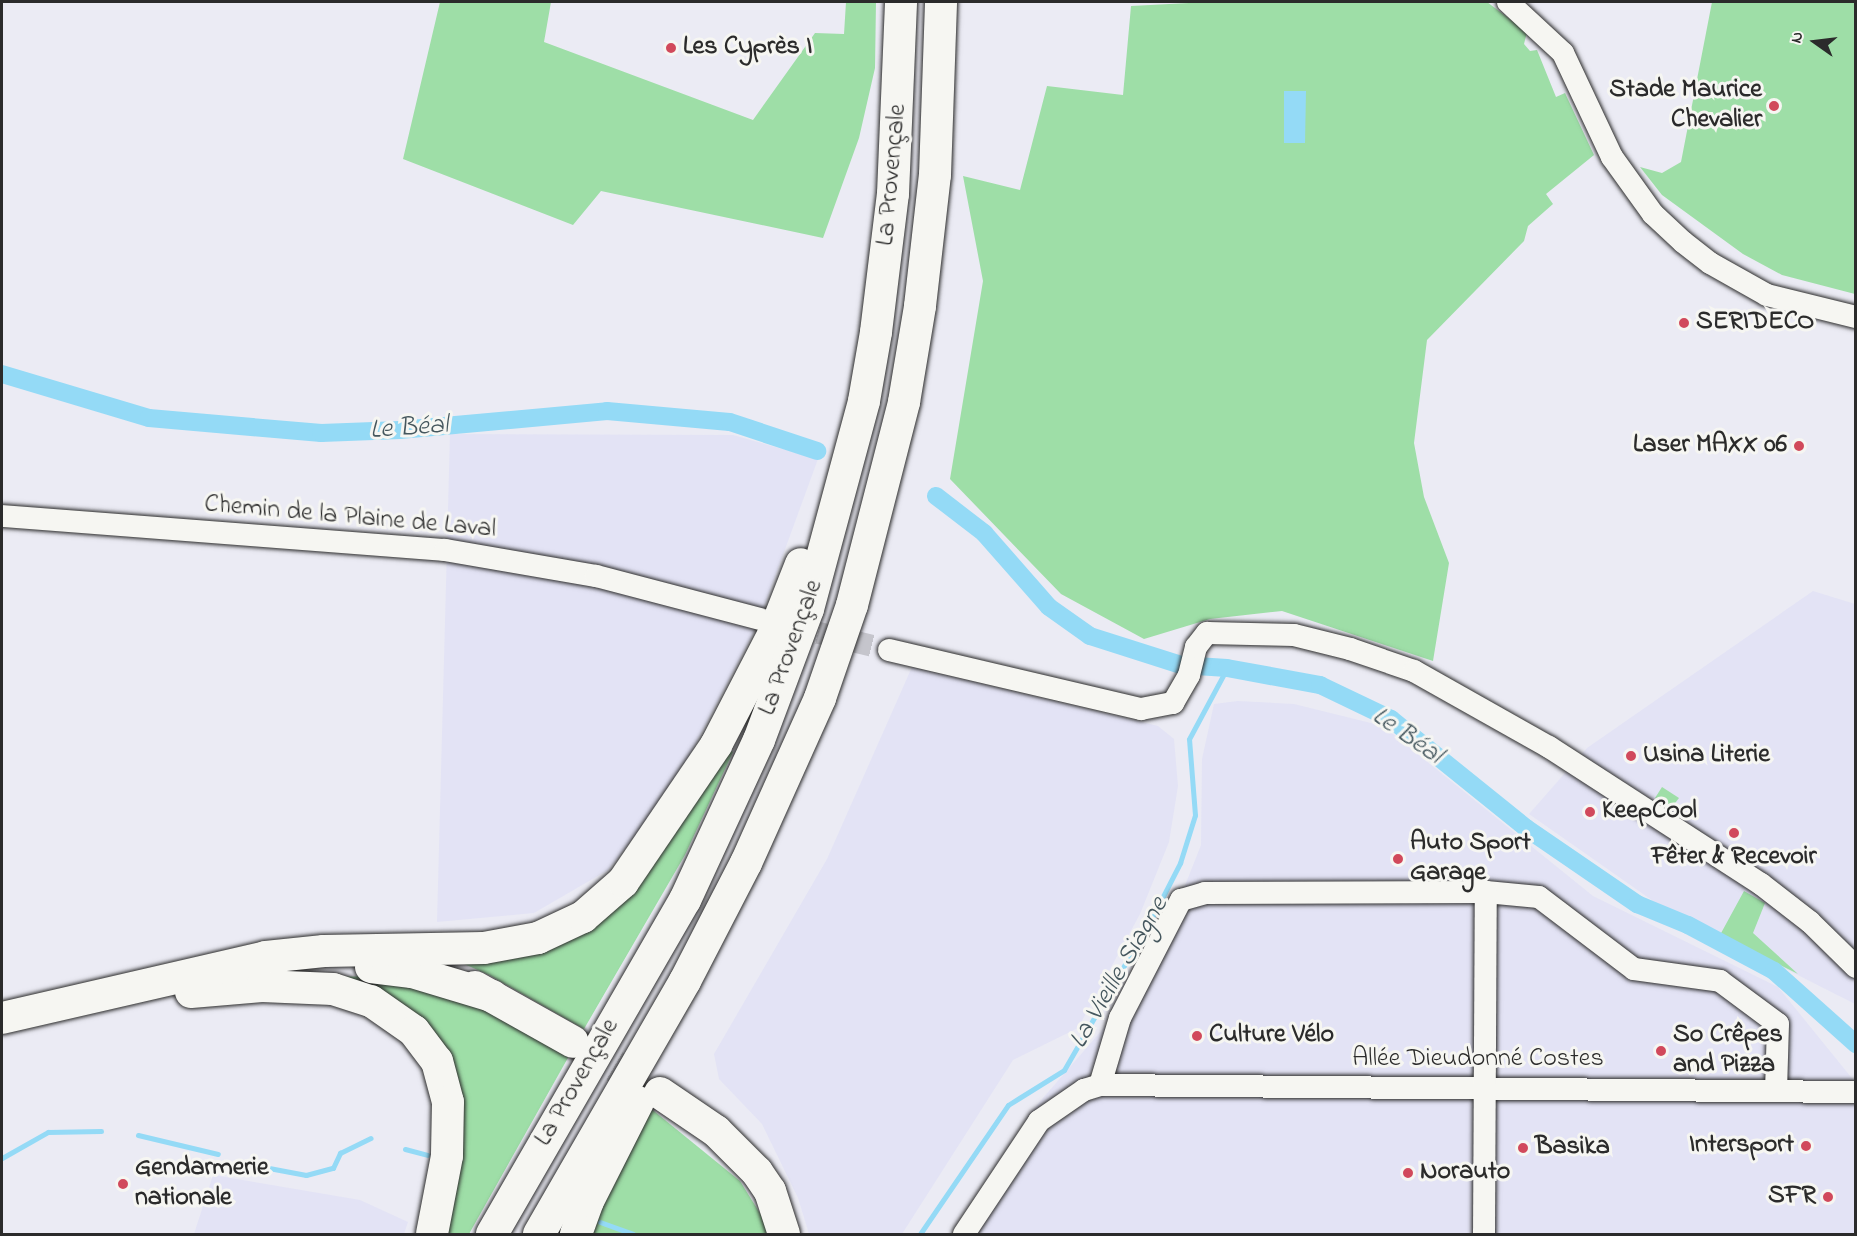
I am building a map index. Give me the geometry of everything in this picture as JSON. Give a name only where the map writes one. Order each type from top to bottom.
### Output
[{"type":"highway","name":"La Provençale","points":[[492,1234],[654,955],[724,820],[759,740],[808,609],[864,401],[893,194],[901,2]]},
{"type":"highway","name":"La Provençale","points":[[539,1234],[685,981],[747,863],[808,728],[845,626],[879,512],[904,402],[920,306],[935,175],[941,2]]},
{"type":"highway","points":[[2,1018],[267,957],[366,951],[484,948],[538,938],[583,917],[623,882],[689,788],[740,701],[788,600],[864,401]]},
{"type":"highway","points":[[576,1234],[588,1201],[704,968],[747,863]]},
{"type":"highway","points":[[366,951],[433,967],[492,996],[573,1042]]},
{"type":"highway","points":[[2,1036],[284,970],[349,966],[412,972],[492,996]]},
{"type":"highway","points":[[191,992],[262,986],[333,989],[371,1001],[414,1031],[437,1061],[448,1102],[447,1156],[432,1234]]},
{"type":"highway","points":[[660,1094],[716,1131],[757,1172],[770,1191],[784,1234]]},
{"type":"street","points":[[1508,2],[1563,53],[1612,156],[1653,214],[1683,242],[1710,263],[1767,295],[1856,316]]},
{"type":"street","name":"Chemin de la Plaine de Laval","points":[[2,516],[445,550],[596,576],[760,619]]},
{"type":"street","points":[[889,650],[1141,710],[1173,703],[1189,675],[1196,647],[1207,633],[1217,631],[1294,635],[1414,671],[1550,747],[1761,884],[1810,922],[1856,967]]},
{"type":"street","points":[[1484,1234],[1487,1089],[1486,892]]},
{"type":"street","points":[[964,1234],[1039,1121],[1084,1090],[1100,1085],[1120,1018],[1181,900],[1205,893],[1486,892],[1539,897],[1634,969],[1720,981],[1778,1024],[1776,1090]]},
{"type":"street","name":"Allée Dieudonné Costes","points":[[1100,1085],[1856,1092]]},
{"type":"shaded area","points":[[450,434],[733,435],[818,459],[757,626],[672,789],[608,870],[534,913],[437,922]]},
{"type":"shaded area","points":[[1813,591],[1855,604],[1855,1004],[1656,903],[1529,814],[1587,748]]},
{"type":"shaded area","points":[[912,667],[1158,726],[1174,739],[1178,786],[1169,842],[1140,914],[1078,1028],[1013,1060],[902,1234],[809,1234],[798,1198],[762,1124],[719,1079],[714,1054],[827,859]]},
{"type":"shaded area","points":[[1238,701],[1294,704],[1383,726],[1593,896],[1778,987],[1855,1082],[1855,1234],[959,1234],[1030,1113],[1115,1015],[1186,883],[1201,845],[1202,759],[1214,704]]},
{"type":"shaded area","points":[[213,1175],[360,1200],[408,1222],[404,1234],[194,1234]]},
{"type":"green space","points":[[440,2],[551,2],[544,42],[753,120],[815,33],[844,34],[846,2],[876,2],[875,68],[859,138],[823,238],[601,191],[573,225],[403,159]]},
{"type":"green space","points":[[1208,2],[1487,2],[1527,32],[1524,44],[1530,51],[1537,50],[1556,97],[1565,93],[1594,155],[1546,194],[1553,204],[1528,226],[1524,241],[1427,340],[1414,443],[1424,497],[1449,563],[1433,661],[1282,611],[1210,619],[1144,639],[1061,594],[950,479],[983,281],[963,176],[1020,190],[1047,86],[1123,95],[1131,6]]},
{"type":"green space","name":"Stade Maurice Chevalier","points":[[1712,2],[1855,2],[1855,294],[1782,275],[1743,254],[1662,195],[1640,167],[1662,173],[1681,162]]},
{"type":"green space","points":[[725,748],[733,752],[685,855],[584,1029],[489,975],[453,959],[563,941]]},
{"type":"green space","points":[[1662,787],[1679,798],[1669,811],[1655,798]]},
{"type":"green space","points":[[1744,891],[1765,903],[1753,933],[1798,974],[1720,935]]},
{"type":"green space","points":[[377,976],[475,1005],[569,1056],[469,1234],[440,1234],[454,1078],[331,977]]},
{"type":"green space","points":[[649,1107],[740,1181],[766,1223],[767,1234],[591,1234],[598,1210]]},
{"type":"water","points":[[1284,91],[1306,91],[1305,143],[1284,143]]},
{"type":"waterway","name":"Le Béal","points":[[2,374],[149,418],[321,433],[400,430],[607,411],[730,422],[817,451]]},
{"type":"waterway","name":"Le Béal","points":[[936,496],[984,533],[1049,607],[1090,636],[1181,665],[1227,668],[1320,685],[1391,719],[1526,828],[1637,904],[1688,925],[1774,971],[1856,1044]]},
{"type":"waterway","name":"La Vieille Siagne","points":[[920,1234],[1008,1105],[1064,1070],[1157,908],[1180,863],[1195,815],[1189,739],[1227,668]]},
{"type":"waterway","name":"La Vieille Siagne","points":[[2,1158],[48,1132],[101,1131]]},
{"type":"waterway","name":"La Vieille Siagne","points":[[138,1135],[218,1154]]},
{"type":"waterway","name":"La Vieille Siagne","points":[[253,1165],[306,1175],[333,1168],[340,1153],[371,1138]]},
{"type":"waterway","name":"La Vieille Siagne","points":[[405,1149],[427,1155]]},
{"type":"waterway","name":"La Vieille Siagne","points":[[600,1222],[633,1234]]},
{"type":"tunnel","points":[[786,625],[889,650]]},
{"type":"tunnel","points":[[573,1042],[660,1093]]},
{"type":"place","name":"Les Cyprès I","points":[[671,48]]},
{"type":"place","name":"Stade Maurice Chevalier","points":[[1774,106]]},
{"type":"place","name":"SERIDECO","points":[[1684,323]]},
{"type":"place","name":"Laser MAXX 06","points":[[1799,446]]},
{"type":"place","name":"Usina Literie","points":[[1631,756]]},
{"type":"place","name":"KeepCool","points":[[1590,812]]},
{"type":"place","name":"Fêter & Recevoir","points":[[1734,833]]},
{"type":"place","name":"Auto Sport Garage","points":[[1398,859]]},
{"type":"place","name":"Culture Vélo","points":[[1197,1036]]},
{"type":"place","name":"So Crêpes and Pizza","points":[[1661,1051]]},
{"type":"place","name":"Intersport","points":[[1806,1146]]},
{"type":"place","name":"Basika","points":[[1523,1148]]},
{"type":"place","name":"Norauto","points":[[1408,1173]]},
{"type":"place","name":"Gendarmerie nationale","points":[[123,1184]]},
{"type":"place","name":"SFR","points":[[1828,1197]]}]
